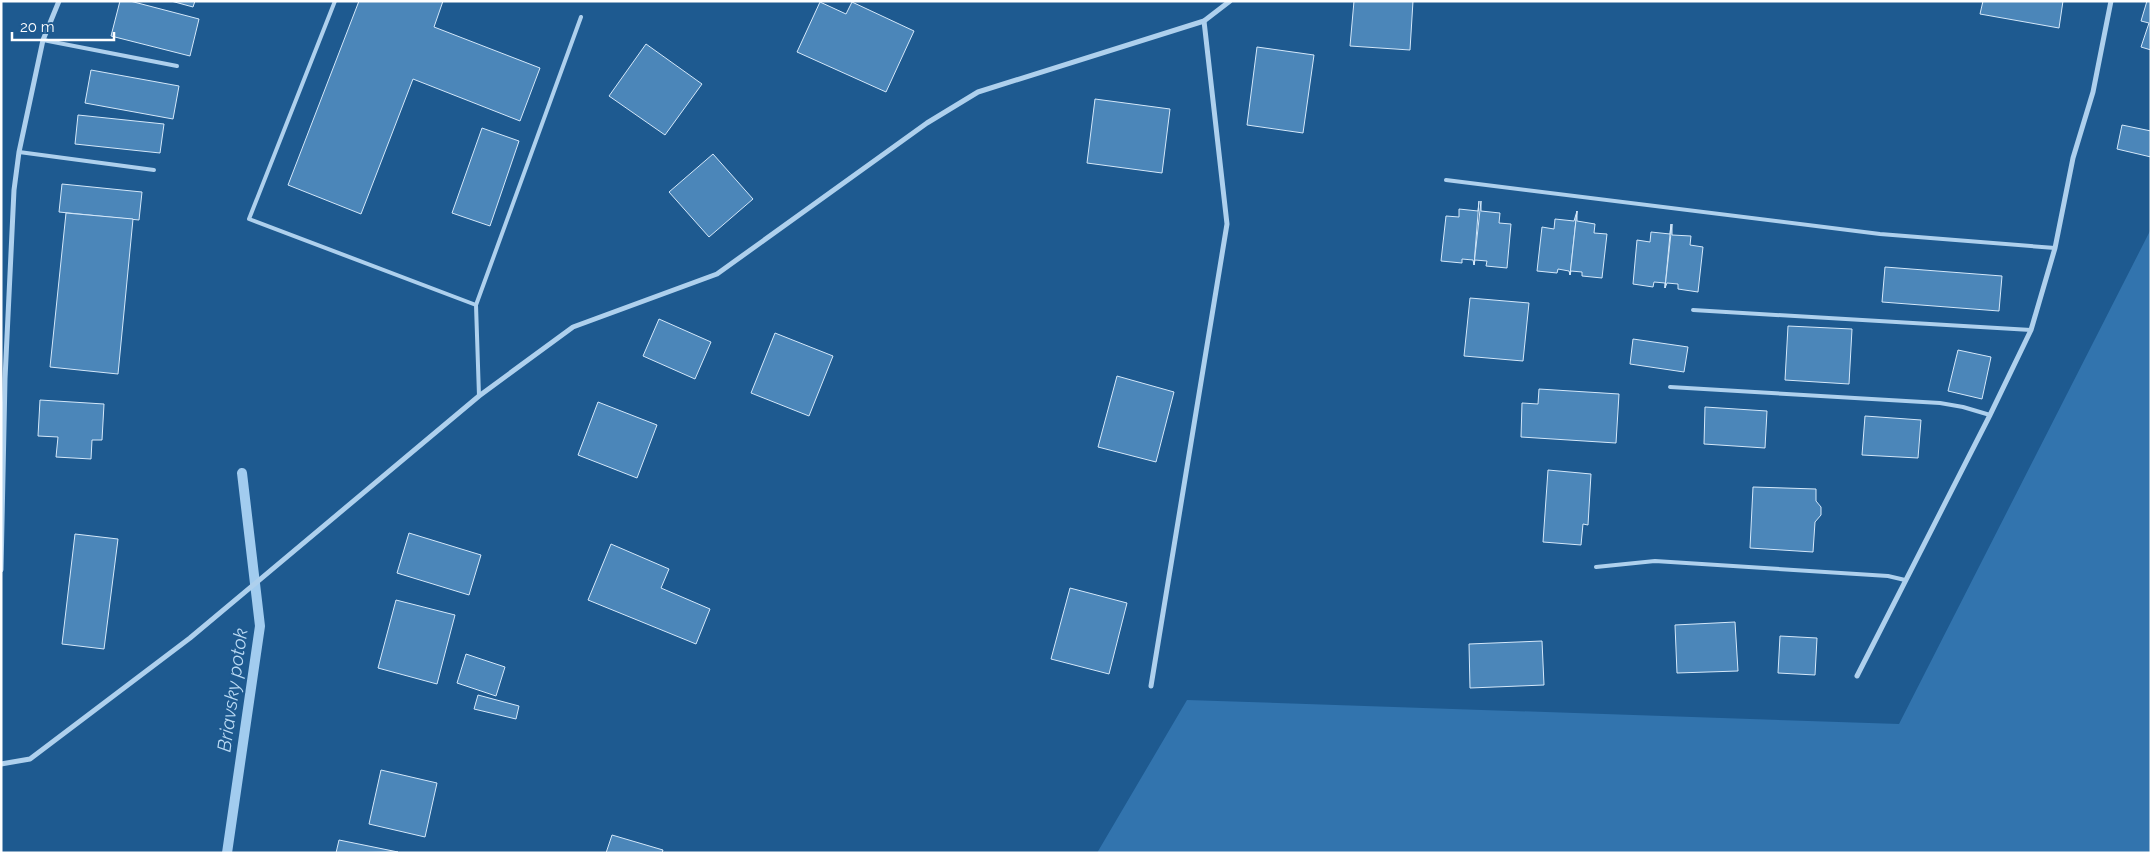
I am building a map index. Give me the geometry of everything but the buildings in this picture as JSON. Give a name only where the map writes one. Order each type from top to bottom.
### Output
[{"type":"street","points":[[1,570],[3,378],[14,190],[19,152],[43,40],[59,1]]},
{"type":"street","points":[[1,764],[30,759],[190,638],[479,396],[573,327],[717,274],[927,123],[978,92],[1204,21],[1230,1]]},
{"type":"street","points":[[1857,676],[1990,415],[2031,330],[2055,248],[2073,158],[2093,92],[2111,1]]},
{"type":"street","points":[[1151,686],[1227,224],[1204,21]]},
{"type":"lane","points":[[335,1],[249,219],[476,305]]},
{"type":"lane","points":[[479,396],[476,305],[581,17]]},
{"type":"lane","points":[[43,40],[177,66]]},
{"type":"lane","points":[[19,152],[154,170]]},
{"type":"lane","points":[[1446,180],[1880,234],[2055,248]]},
{"type":"lane","points":[[1693,310],[2031,330]]},
{"type":"lane","points":[[1670,387],[1940,403],[1964,407],[1990,415]]},
{"type":"lane","points":[[1596,567],[1655,561],[1888,576],[1905,580]]},
{"type":"shaded area","points":[[2151,229],[2151,853],[1097,853],[1187,700],[1899,724]]},
{"type":"waterway","name":"Briavsky potok","points":[[227,853],[260,626],[242,473]]}]
